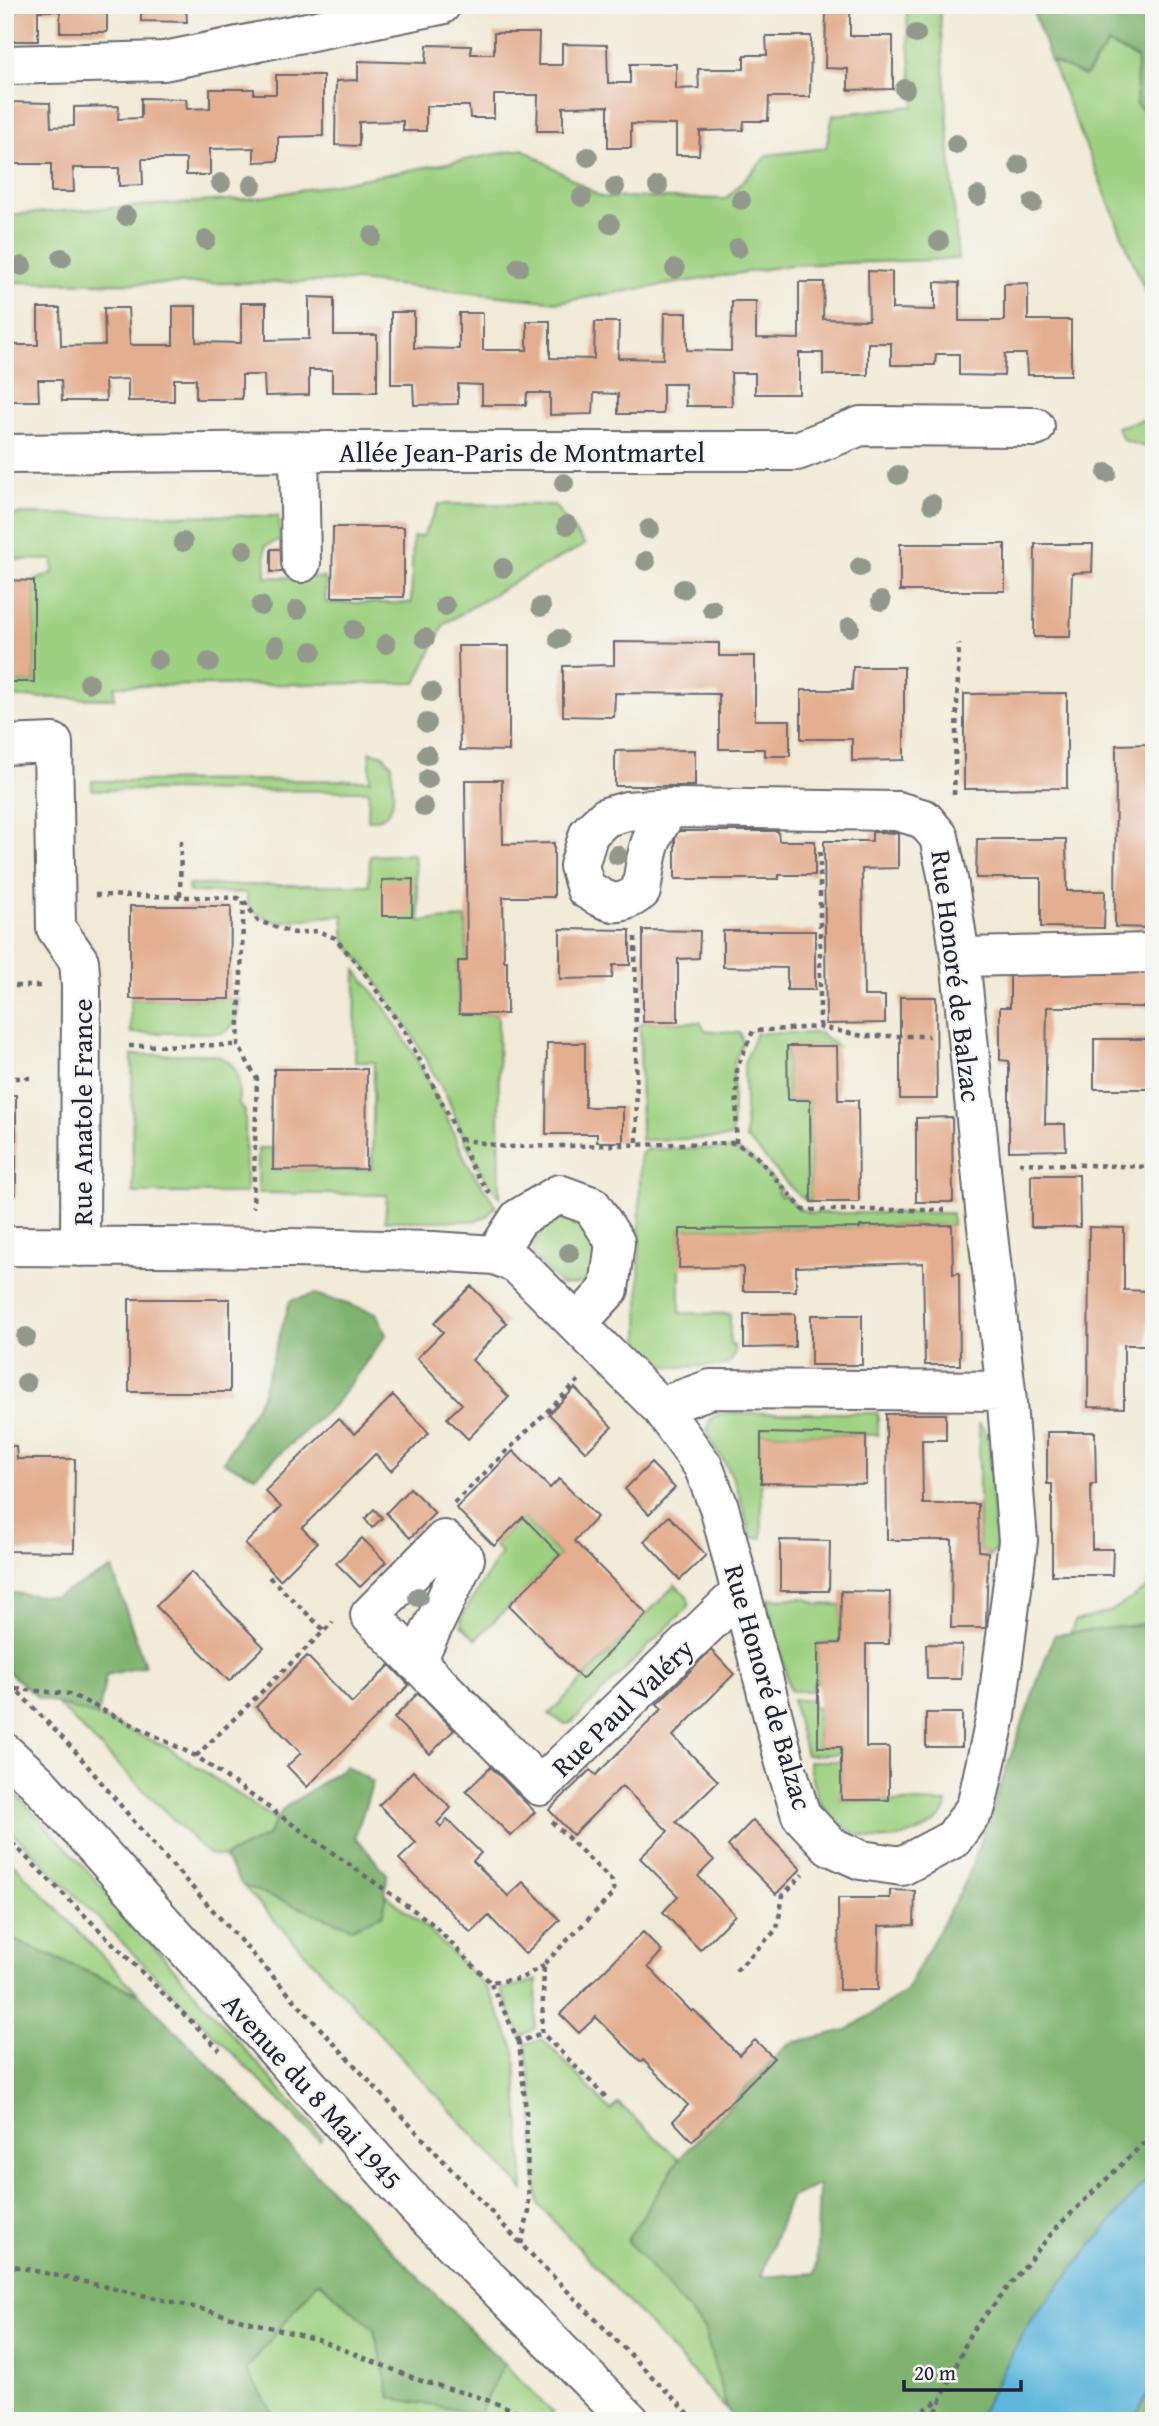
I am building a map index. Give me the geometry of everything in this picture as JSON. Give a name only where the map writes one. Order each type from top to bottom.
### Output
[{"type":"street","points":[[5,65],[164,61],[441,5]]},
{"type":"street","name":"Allée Jean-Paris de Montmartel","points":[[5,454],[797,451],[861,426],[1035,427]]},
{"type":"street","points":[[299,451],[301,563]]},
{"type":"street","name":"Rue Anatole France","points":[[5,744],[53,743],[56,928],[79,961],[81,986],[80,1247],[253,1248],[495,1255]]},
{"type":"street","points":[[628,901],[641,891],[647,851],[654,830],[670,808]]},
{"type":"street","name":"Rue Honoré de Balzac","points":[[495,1255],[517,1264],[660,1406],[703,1466],[719,1507],[801,1815],[830,1846],[861,1860],[902,1866],[953,1839],[976,1807],[996,1716],[1018,1541],[1006,1391],[966,1036],[960,957],[939,837],[924,819],[897,811],[670,808],[627,811],[606,817],[589,833],[579,866],[586,889],[609,902],[628,901]]},
{"type":"street","points":[[960,957],[1154,953]]},
{"type":"street","points":[[495,1255],[519,1218],[559,1195],[592,1206],[615,1242],[609,1289],[577,1324]]},
{"type":"street","points":[[5,1246],[80,1247]]},
{"type":"street","points":[[660,1406],[711,1389],[1006,1391]]},
{"type":"street","name":"Rue Paul Valéry","points":[[416,1662],[540,1786],[740,1593]]},
{"type":"street","name":"Avenue du 8 Mai 1945","points":[[5,1753],[37,1782],[418,2208],[629,2421]]},
{"type":"path","points":[[924,819],[954,796],[959,644]]},
{"type":"path","points":[[820,810],[820,1027]]},
{"type":"path","points":[[180,896],[181,839]]},
{"type":"path","points":[[86,895],[238,898],[244,901],[258,921],[294,933],[318,931],[335,938],[364,972],[406,1034],[473,1169],[492,1197]]},
{"type":"path","points":[[244,901],[238,1045],[257,1079],[253,1248]]},
{"type":"path","points":[[628,901],[634,922],[637,1146]]},
{"type":"path","points":[[5,986],[53,986]]},
{"type":"path","points":[[736,1143],[737,1068],[752,1031],[820,1027],[863,1036],[966,1036]]},
{"type":"path","points":[[129,1046],[238,1045]]},
{"type":"path","points":[[5,1078],[30,1078]]},
{"type":"path","points":[[460,1139],[505,1147],[736,1143],[757,1157],[803,1210],[985,1209]]},
{"type":"path","points":[[980,1162],[1153,1167],[1154,1180]]},
{"type":"path","points":[[269,1577],[324,1630]]},
{"type":"path","points":[[5,1678],[75,1751],[153,1844],[298,2004],[521,2244],[696,2421]]},
{"type":"path","points":[[16,1689],[70,1694],[196,1756],[429,1920],[490,1982],[519,2042],[526,2112],[529,2212],[521,2244]]},
{"type":"path","points":[[490,1982],[520,1979],[544,1964],[614,1893],[612,1881],[543,1813],[540,1786]]},
{"type":"path","points":[[736,1971],[777,1929],[783,1895],[830,1846]]},
{"type":"path","points":[[544,1964],[542,2033],[608,2099]]},
{"type":"path","points":[[519,2042],[542,2033]]},
{"type":"path","points":[[932,2421],[970,2334],[1056,2228],[1154,2133]]},
{"type":"path","points":[[5,2264],[186,2305],[322,2341],[424,2382],[479,2397],[544,2421]]},
{"type":"path","points":[[5,2358],[9,2363],[5,2386]]},
{"type":"path","points":[[907,2421],[942,2398]]},
{"type":"green space","points":[[906,5],[939,5],[958,259],[791,265],[558,302],[356,281],[174,284],[5,282],[5,215],[258,198],[523,149],[601,197],[726,199],[768,155],[826,148],[833,115],[914,106]]},
{"type":"green space","points":[[1031,5],[1154,5],[1154,120],[1136,104],[1137,58],[1108,44],[1085,76],[1051,61]]},
{"type":"green space","points":[[1108,44],[1137,58],[1136,104],[1154,120],[1154,313],[1051,61],[1085,76]]},
{"type":"green space","points":[[1154,417],[1154,450],[1123,440],[1117,427]]},
{"type":"green space","points":[[439,504],[554,505],[585,545],[519,579],[444,624],[416,683],[115,686],[114,699],[5,697],[5,682],[34,682],[34,581],[53,573],[53,560],[5,559],[5,514],[278,516],[281,540],[265,546],[266,577],[325,578],[326,603],[411,603],[413,537],[423,536]]},
{"type":"green space","points":[[370,752],[382,754],[392,765],[393,802],[386,814],[368,820],[369,791],[92,790],[92,781],[370,780]]},
{"type":"green space","points":[[414,854],[420,921],[466,918],[467,961],[458,962],[459,1014],[498,1014],[500,1198],[485,1179],[466,1143],[448,1099],[410,1031],[373,976],[345,941],[343,915],[276,922],[254,912],[247,903],[247,893],[189,892],[188,885],[369,885],[370,856]]},
{"type":"green space","points":[[356,970],[382,1003],[414,1054],[467,1163],[496,1206],[486,1217],[473,1221],[385,1221],[387,1195],[258,1193],[258,1148],[273,1148],[274,1170],[372,1169],[374,1062],[355,1062]]},
{"type":"green space","points":[[130,999],[239,999],[235,1023],[223,1033],[131,1033]]},
{"type":"green space","points":[[643,1022],[700,1022],[705,1030],[740,1033],[743,1042],[734,1062],[732,1136],[641,1140],[640,1025]]},
{"type":"green space","points":[[756,1033],[820,1033],[837,1046],[787,1047],[788,1100],[810,1100],[811,1202],[796,1192],[746,1139],[744,1064]]},
{"type":"green space","points":[[208,1054],[226,1060],[236,1071],[238,1078],[239,1104],[245,1111],[246,1193],[133,1193],[132,1055]]},
{"type":"green space","points":[[648,1149],[732,1149],[740,1152],[753,1160],[781,1189],[777,1192],[782,1197],[785,1195],[799,1209],[811,1213],[952,1213],[952,1225],[680,1229],[680,1313],[730,1314],[730,1344],[734,1345],[734,1355],[725,1365],[663,1365],[644,1355],[639,1345],[640,1158],[642,1152]]},
{"type":"green space","points":[[565,1217],[577,1219],[596,1233],[597,1254],[594,1271],[584,1282],[574,1285],[561,1285],[533,1256],[538,1236],[546,1226]]},
{"type":"green space","points":[[315,1294],[376,1313],[386,1335],[336,1403],[255,1476],[223,1462],[261,1397],[290,1301]]},
{"type":"green space","points":[[729,1413],[878,1413],[878,1435],[761,1433],[762,1538],[751,1537],[734,1482],[708,1431],[713,1417]]},
{"type":"green space","points":[[979,1424],[986,1431],[989,1449],[996,1551],[988,1557],[988,1552],[979,1551]]},
{"type":"green space","points":[[523,1517],[560,1555],[476,1639],[461,1625],[461,1618],[501,1552],[494,1546]]},
{"type":"green space","points":[[1154,1565],[1154,1629],[1144,1624],[1070,1633],[1075,1621],[1109,1612],[1147,1589]]},
{"type":"green space","points":[[112,1569],[145,1666],[106,1675],[98,1717],[37,1697],[5,1669],[5,1592],[55,1597]]},
{"type":"green space","points":[[675,1585],[687,1596],[687,1608],[571,1723],[564,1724],[549,1714]]},
{"type":"green space","points":[[805,1598],[817,1604],[841,1605],[840,1643],[818,1644],[818,1682],[813,1683],[812,1691],[790,1691],[767,1599]]},
{"type":"green space","points":[[1144,1624],[1154,1629],[1154,2208],[1000,2421],[736,2421],[727,2410],[704,2329],[627,2240],[679,2159],[788,2044],[847,2030],[905,1992],[966,1881],[1054,1635]],"holes":[[[819,2185],[816,2273],[761,2277],[790,2197]]]},
{"type":"green space","points":[[792,1700],[812,1700],[813,1707],[818,1708],[818,1747],[841,1747],[841,1754],[806,1755]]},
{"type":"green space","points":[[57,1704],[98,1717],[167,1747],[277,1820],[267,1836],[224,1857],[208,1854]]},
{"type":"green space","points":[[808,1761],[841,1761],[841,1800],[947,1803],[944,1812],[929,1827],[906,1836],[874,1839],[863,1836],[840,1824],[826,1810],[815,1790]]},
{"type":"green space","points":[[346,1766],[373,1782],[355,1837],[387,1874],[384,1914],[352,1928],[242,1885],[224,1857],[267,1836],[283,1809]]},
{"type":"green space","points":[[5,1783],[69,1850],[322,2137],[320,2141],[5,1825]]},
{"type":"green space","points":[[5,1855],[139,1994],[5,1936]]},
{"type":"green space","points":[[242,1885],[352,1928],[383,1914],[385,1894],[429,1930],[489,1990],[515,2050],[524,2190]]},
{"type":"green space","points":[[5,1936],[139,1994],[504,2364],[479,2414],[390,2398],[374,2329],[318,2281],[246,2370],[272,2412],[263,2421],[5,2421]]},
{"type":"green space","points":[[537,1980],[535,2028],[521,2037],[501,1990]]},
{"type":"green space","points":[[543,2039],[611,2111],[618,2103],[679,2159],[628,2240],[704,2329],[727,2410],[539,2205],[535,2177],[533,2097],[525,2044]]},
{"type":"green space","points":[[318,2281],[374,2329],[390,2398],[479,2414],[504,2364],[553,2413],[543,2421],[263,2421],[271,2412],[246,2370]]},
{"type":"green space","points":[[1154,2368],[1154,2421],[1116,2421]]},
{"type":"water","points":[[1154,2172],[1154,2381],[1140,2409],[1131,2421],[976,2421],[1030,2321]]},
{"type":"building","points":[[5,5],[107,5],[107,32],[60,32],[60,11],[38,11],[38,41],[5,41]]},
{"type":"building","points":[[141,5],[186,5],[187,22],[141,21]]},
{"type":"building","points":[[210,5],[255,5],[255,12],[210,12]]},
{"type":"building","points":[[826,5],[850,5],[850,36],[893,36],[893,89],[848,90],[848,69],[825,68]]},
{"type":"building","points":[[494,33],[539,33],[538,65],[562,65],[562,44],[607,45],[608,83],[630,83],[630,64],[676,64],[676,89],[699,88],[698,69],[744,69],[744,55],[767,55],[766,36],[811,36],[810,97],[769,97],[768,121],[744,121],[743,130],[700,131],[699,155],[676,155],[676,125],[631,124],[631,148],[608,148],[608,106],[563,107],[563,131],[537,131],[538,95],[494,95],[494,118],[470,118],[469,106],[426,106],[426,131],[403,131],[403,121],[359,122],[359,146],[335,145],[336,81],[358,80],[358,61],[426,63],[427,45],[471,46],[471,54],[494,54]]},
{"type":"building","points":[[276,75],[323,75],[323,136],[278,137],[278,161],[254,162],[254,148],[210,149],[210,175],[186,175],[186,159],[142,159],[143,185],[119,186],[119,168],[73,168],[74,192],[51,192],[51,164],[5,164],[6,102],[50,103],[51,127],[74,126],[74,107],[119,106],[118,119],[141,118],[141,98],[186,99],[187,109],[210,108],[210,89],[254,89],[254,94],[276,94]]},
{"type":"building","points":[[868,271],[892,272],[892,309],[935,310],[935,282],[959,283],[959,321],[1004,321],[1004,284],[1028,283],[1028,320],[1071,320],[1071,375],[1027,375],[1026,354],[1005,354],[1004,376],[959,375],[959,354],[936,354],[935,365],[891,365],[891,343],[868,343],[868,375],[823,375],[823,353],[799,353],[799,394],[755,394],[755,373],[731,373],[732,406],[686,406],[685,384],[663,384],[663,414],[618,414],[618,394],[594,393],[593,414],[550,415],[550,393],[527,393],[526,405],[482,405],[482,385],[458,384],[458,404],[414,405],[413,384],[391,384],[391,312],[414,312],[414,348],[459,349],[459,313],[483,313],[483,350],[527,350],[527,321],[550,321],[550,358],[594,359],[595,322],[619,322],[618,358],[663,359],[664,313],[687,313],[687,350],[731,351],[732,301],[756,301],[756,338],[799,339],[799,282],[824,282],[823,319],[869,320]]},
{"type":"building","points":[[309,297],[334,298],[334,335],[377,335],[377,392],[332,392],[332,370],[309,370],[309,395],[265,396],[264,375],[242,375],[242,399],[196,399],[196,379],[174,379],[174,401],[128,401],[128,379],[105,380],[106,401],[62,401],[61,380],[38,380],[39,401],[5,401],[5,345],[38,345],[38,308],[60,308],[61,346],[105,345],[104,308],[128,308],[130,345],[173,345],[173,306],[196,306],[196,342],[241,343],[241,303],[266,303],[266,340],[309,339]]},
{"type":"building","points":[[333,527],[404,527],[404,597],[332,597]]},
{"type":"building","points":[[900,544],[1005,544],[1005,591],[900,591]]},
{"type":"building","points":[[1035,544],[1093,544],[1092,572],[1072,573],[1070,637],[1034,637]]},
{"type":"building","points":[[271,549],[283,549],[283,572],[271,572]]},
{"type":"building","points":[[5,580],[34,581],[34,682],[5,682]]},
{"type":"building","points":[[614,642],[719,643],[719,656],[755,656],[755,720],[790,720],[790,756],[765,756],[765,749],[719,749],[719,694],[615,693],[614,717],[563,716],[563,666],[614,665]]},
{"type":"building","points":[[458,646],[509,646],[509,751],[460,750]]},
{"type":"building","points":[[853,667],[904,667],[904,760],[852,761],[852,739],[801,739],[801,690],[852,690]]},
{"type":"building","points":[[1067,693],[1067,788],[964,789],[964,694]]},
{"type":"building","points":[[1154,744],[1151,901],[1154,901],[1154,928],[1115,927],[1116,745]]},
{"type":"building","points":[[695,750],[695,786],[615,786],[615,751]]},
{"type":"building","points":[[465,780],[502,780],[503,844],[554,843],[554,897],[503,897],[507,1014],[459,1014],[458,961],[467,961]]},
{"type":"building","points":[[675,831],[778,831],[779,841],[815,841],[815,875],[779,875],[779,879],[675,879]]},
{"type":"building","points":[[872,832],[898,833],[898,868],[862,869],[864,996],[885,996],[885,1023],[826,1024],[824,841],[872,841]]},
{"type":"building","points":[[977,839],[1066,839],[1067,891],[1105,891],[1104,928],[1041,927],[1041,878],[976,878]]},
{"type":"building","points":[[413,879],[412,916],[382,916],[382,880]]},
{"type":"building","points":[[130,906],[231,906],[230,999],[130,999]]},
{"type":"building","points":[[560,929],[630,930],[630,965],[613,965],[612,978],[560,979]]},
{"type":"building","points":[[643,930],[700,931],[699,958],[678,959],[678,1022],[643,1022]]},
{"type":"building","points":[[723,931],[815,931],[815,990],[787,990],[787,968],[723,967]]},
{"type":"building","points":[[1010,971],[1154,971],[1154,1007],[1047,1007],[1045,1124],[1065,1124],[1066,1150],[1009,1151],[1009,1061],[1000,1060],[1000,1007],[1010,1007]]},
{"type":"building","points":[[900,997],[936,997],[937,1099],[900,1099]]},
{"type":"building","points":[[1094,1039],[1148,1039],[1148,1089],[1094,1089]]},
{"type":"building","points":[[547,1043],[585,1043],[585,1107],[623,1107],[623,1142],[597,1142],[597,1134],[546,1134]]},
{"type":"building","points":[[787,1046],[837,1046],[838,1100],[858,1100],[859,1202],[811,1202],[810,1100],[788,1100]]},
{"type":"building","points":[[274,1069],[367,1069],[366,1169],[273,1170]]},
{"type":"building","points":[[5,1095],[16,1095],[16,1195],[5,1195]]},
{"type":"building","points":[[952,1117],[953,1202],[916,1202],[916,1118]]},
{"type":"building","points":[[1031,1175],[1079,1175],[1080,1227],[1031,1227]]},
{"type":"building","points":[[952,1225],[953,1274],[959,1273],[960,1365],[925,1365],[923,1263],[796,1267],[796,1291],[743,1291],[743,1267],[679,1268],[680,1229]]},
{"type":"building","points":[[1089,1227],[1124,1228],[1124,1290],[1148,1291],[1148,1345],[1124,1345],[1124,1408],[1088,1407]]},
{"type":"building","points":[[471,1286],[507,1323],[472,1360],[509,1397],[468,1439],[447,1418],[462,1404],[417,1358],[443,1332],[434,1323]]},
{"type":"building","points":[[129,1299],[230,1299],[230,1392],[129,1392]]},
{"type":"building","points":[[744,1314],[795,1314],[795,1347],[744,1348]]},
{"type":"building","points":[[811,1315],[862,1315],[862,1365],[811,1365]]},
{"type":"building","points":[[575,1388],[612,1427],[586,1452],[549,1414]]},
{"type":"building","points":[[393,1395],[429,1433],[391,1471],[375,1454],[302,1528],[317,1543],[280,1580],[245,1544],[281,1507],[265,1491],[338,1419],[355,1434]]},
{"type":"building","points":[[886,1414],[946,1414],[946,1440],[922,1440],[923,1504],[978,1504],[979,1551],[988,1552],[986,1628],[951,1628],[952,1540],[887,1540]]},
{"type":"building","points":[[1047,1432],[1095,1432],[1096,1484],[1091,1484],[1092,1549],[1113,1549],[1112,1575],[1052,1575],[1052,1484],[1047,1484]]},
{"type":"building","points":[[761,1433],[866,1435],[866,1484],[761,1483]]},
{"type":"building","points":[[5,1446],[16,1446],[17,1459],[75,1459],[74,1552],[5,1551]]},
{"type":"building","points":[[513,1451],[550,1488],[559,1479],[597,1517],[574,1541],[647,1614],[582,1679],[509,1605],[560,1555],[523,1517],[494,1546],[456,1508]]},
{"type":"building","points":[[651,1463],[675,1488],[649,1514],[625,1489]]},
{"type":"building","points":[[410,1488],[435,1513],[410,1538],[386,1513]]},
{"type":"building","points":[[374,1509],[382,1518],[372,1528],[365,1519]]},
{"type":"building","points":[[669,1516],[706,1555],[680,1580],[644,1541]]},
{"type":"building","points":[[362,1538],[386,1562],[360,1587],[336,1563]]},
{"type":"building","points":[[780,1540],[830,1541],[829,1591],[780,1591]]},
{"type":"building","points":[[191,1572],[264,1647],[229,1681],[156,1606]]},
{"type":"building","points":[[841,1591],[890,1592],[889,1644],[866,1644],[866,1747],[889,1747],[889,1800],[841,1800],[841,1747],[818,1747],[818,1644],[840,1643]]},
{"type":"building","points":[[926,1644],[962,1645],[961,1679],[927,1679]]},
{"type":"building","points":[[711,1650],[734,1674],[673,1736],[718,1781],[676,1822],[714,1860],[698,1876],[735,1915],[700,1950],[663,1912],[678,1896],[640,1858],[668,1831],[622,1786],[573,1835],[549,1810],[590,1770],[596,1775],[662,1709],[657,1704]]},
{"type":"building","points":[[307,1656],[352,1703],[390,1665],[409,1685],[307,1787],[287,1766],[301,1753],[256,1707]]},
{"type":"building","points":[[418,1693],[454,1730],[430,1754],[394,1718]]},
{"type":"building","points":[[926,1713],[962,1713],[962,1747],[926,1747]]},
{"type":"building","points":[[491,1767],[535,1812],[511,1836],[466,1791]]},
{"type":"building","points":[[413,1771],[451,1808],[437,1823],[441,1827],[447,1819],[481,1853],[473,1861],[508,1896],[523,1882],[560,1920],[525,1954],[489,1916],[471,1933],[399,1859],[416,1843],[379,1805]]},
{"type":"building","points":[[753,1820],[801,1869],[776,1894],[728,1846]]},
{"type":"building","points":[[890,1890],[915,1891],[914,1925],[879,1926],[878,1990],[839,1990],[838,1898],[890,1898]]},
{"type":"building","points":[[643,1932],[662,1951],[648,1967],[692,2012],[694,2010],[739,2055],[755,2040],[774,2058],[692,2141],[673,2121],[688,2105],[643,2060],[641,2062],[596,2017],[579,2033],[560,2014]]}]
